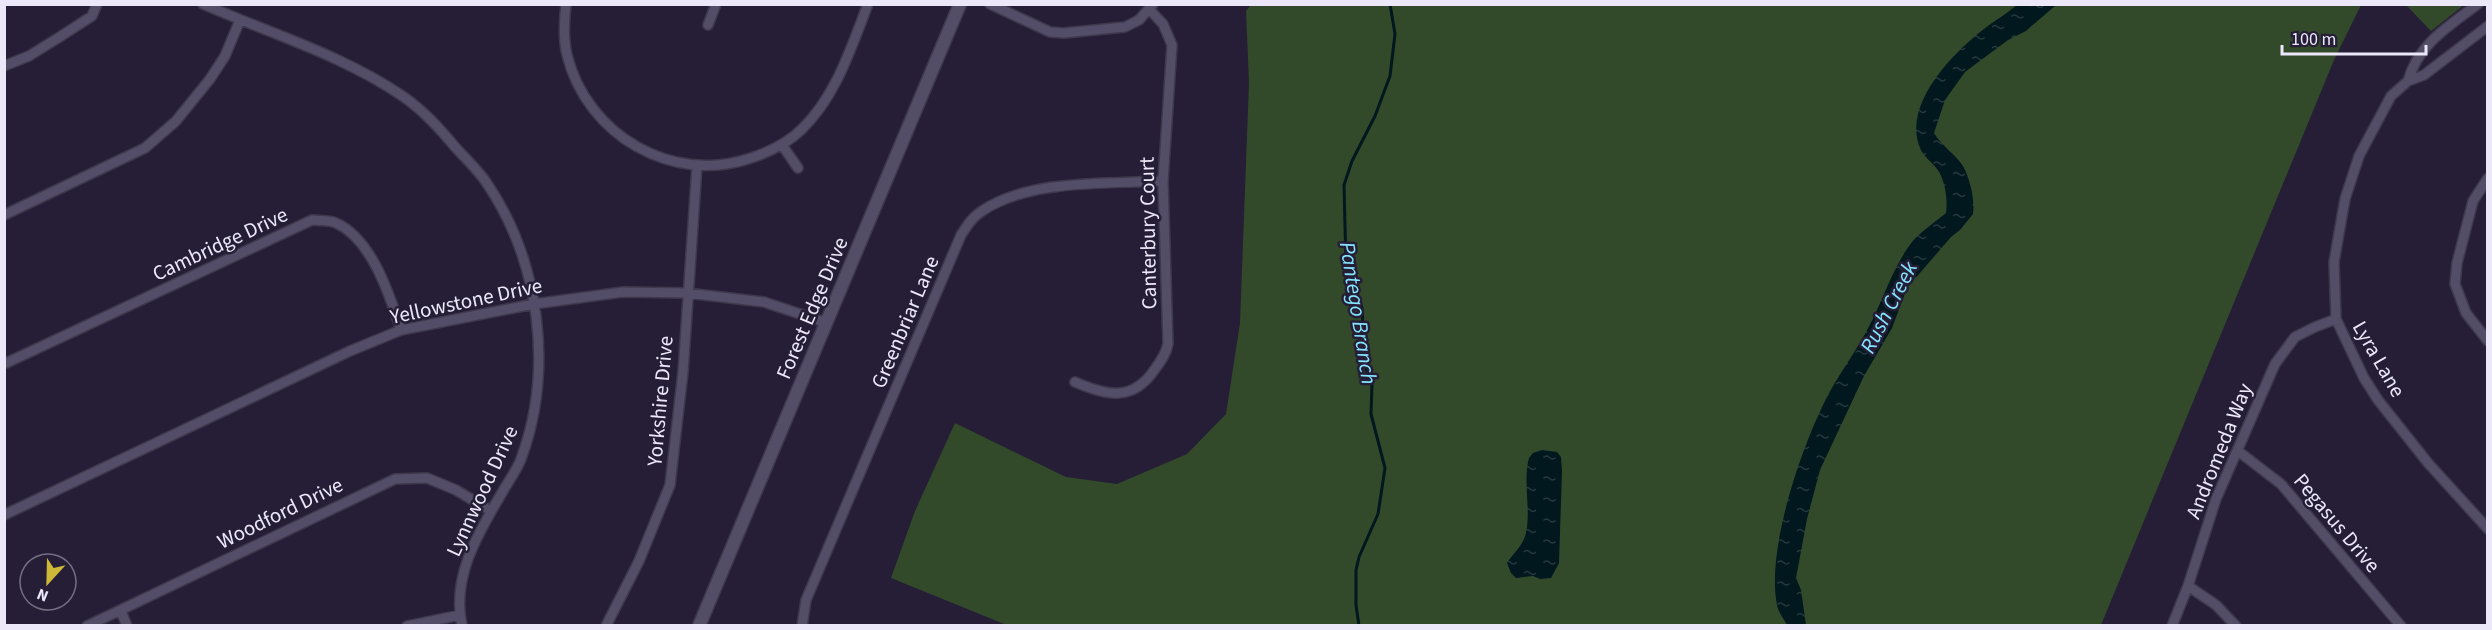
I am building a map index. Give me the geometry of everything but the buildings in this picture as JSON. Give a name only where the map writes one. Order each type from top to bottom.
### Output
[{"type":"street","points":[[4,66],[29,56],[92,16],[98,4]]},
{"type":"street","name":"Lynnwood Drive","points":[[203,4],[351,65],[405,98],[432,119],[486,182],[518,241],[534,304],[539,387],[531,432],[519,463],[470,550],[462,580],[460,615],[462,626]]},
{"type":"street","points":[[566,4],[563,29],[566,54],[580,90],[603,122],[622,139],[650,155],[697,166],[735,164],[782,144],[801,130],[827,100],[868,4]]},
{"type":"street","points":[[708,25],[716,4]]},
{"type":"street","name":"Forest Edge Drive","points":[[699,626],[960,4]]},
{"type":"street","points":[[990,4],[1050,32],[1064,33],[1125,27],[1139,20],[1151,7]]},
{"type":"street","name":"Lyra Lane","points":[[2408,81],[2412,66],[2423,48],[2478,4]]},
{"type":"street","name":"Canterbury Court","points":[[1075,382],[1109,394],[1139,387],[1148,381],[1168,344],[1163,181],[1172,45],[1163,24],[1151,7]]},
{"type":"street","points":[[4,214],[145,148],[176,121],[210,80],[225,56],[240,20]]},
{"type":"street","name":"Lyra Lane","points":[[2487,26],[2424,75],[2408,81],[2391,96],[2359,156],[2345,199],[2334,262],[2336,319],[2351,353],[2378,400],[2428,463],[2487,529]]},
{"type":"street","points":[[782,144],[798,168]]},
{"type":"street","name":"Yorkshire Drive","points":[[606,626],[639,561],[670,485],[684,372],[687,293],[697,166]]},
{"type":"street","points":[[2487,178],[2473,201],[2457,263],[2456,284],[2466,313],[2487,340]]},
{"type":"street","name":"Greenbriar Lane","points":[[802,626],[806,600],[961,235],[971,220],[981,211],[1008,197],[1033,190],[1163,181]]},
{"type":"street","name":"Cambridge Drive","points":[[4,364],[312,220],[335,222],[358,240],[383,278],[401,330]]},
{"type":"street","name":"Yellowstone Drive","points":[[4,515],[350,351],[401,330],[534,304],[623,292],[687,293],[764,302],[827,323]]},
{"type":"street","name":"Andromeda Way","points":[[2172,626],[2188,586],[2216,499],[2275,364],[2295,337],[2336,319]]},
{"type":"street","name":"Pegasus Drive","points":[[2238,451],[2281,484],[2401,626]]},
{"type":"street","name":"Woodford Drive","points":[[87,626],[396,479],[427,478],[456,490],[491,511]]},
{"type":"street","points":[[2188,586],[2216,605],[2236,626]]},
{"type":"street","points":[[121,611],[127,626]]},
{"type":"street","points":[[407,626],[460,615]]},
{"type":"green space","points":[[1251,5],[2361,5],[2334,60],[2101,625],[1009,626],[891,578],[915,511],[955,423],[1066,477],[1117,484],[1187,454],[1226,414],[1240,323],[1249,83],[1246,11]]},
{"type":"green space","points":[[2406,5],[2464,5],[2431,31]]},
{"type":"water","name":"Rush Creek","points":[[2018,4],[2056,5],[2026,31],[2008,40],[1965,72],[1945,100],[1934,133],[1966,171],[1973,196],[1973,214],[1907,288],[1892,328],[1864,376],[1820,470],[1807,519],[1796,578],[1801,590],[1806,625],[1787,625],[1777,605],[1776,558],[1787,502],[1805,448],[1824,403],[1866,332],[1902,256],[1926,228],[1946,213],[1946,196],[1942,178],[1921,151],[1916,131],[1918,114],[1924,97],[1945,66],[1958,52]]},
{"type":"water","points":[[1542,450],[1557,452],[1561,457],[1559,563],[1551,578],[1540,579],[1533,576],[1516,578],[1507,563],[1524,539],[1527,530],[1529,458],[1533,453]]},
{"type":"waterway","name":"Pantego Branch","points":[[1359,626],[1356,605],[1356,570],[1359,557],[1378,514],[1385,468],[1371,414],[1372,385],[1365,366],[1362,308],[1346,265],[1344,185],[1352,161],[1375,116],[1390,76],[1395,34],[1390,4]]}]
